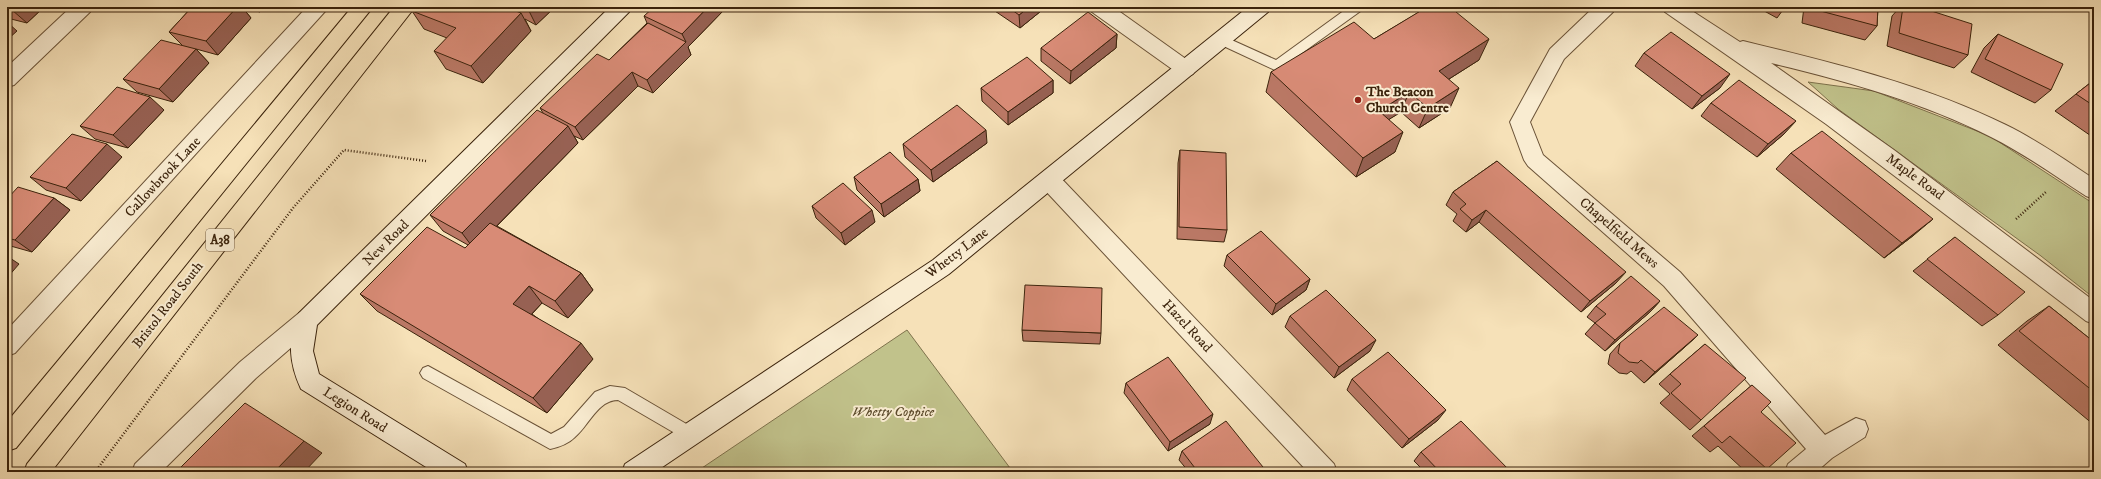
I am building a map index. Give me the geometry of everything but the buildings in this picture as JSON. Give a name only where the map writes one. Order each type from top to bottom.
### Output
[{"type":"highway","name":"A38","points":[[7,440],[363,7]]},
{"type":"highway","name":"Bristol Road South","points":[[36,472],[405,7]]},
{"type":"street","points":[[7,79],[83,7]]},
{"type":"street","name":"Callowbrook Lane","points":[[7,346],[319,7]]},
{"type":"street","name":"New Road","points":[[144,472],[248,370],[307,320],[622,7]]},
{"type":"street","points":[[1099,7],[1186,69]]},
{"type":"street","name":"Whetty Lane","points":[[634,472],[941,266],[1261,7]]},
{"type":"street","name":"Chapelfield Mews","points":[[1606,7],[1557,54],[1520,122],[1534,160],[1672,279],[1822,450]]},
{"type":"street","name":"Maple Road","points":[[1672,7],[1732,46],[1932,189],[2094,314]]},
{"type":"street","name":"Maple Road","points":[[1732,46],[1886,85],[1999,131],[2094,190]]},
{"type":"street","name":"Hazel Road","points":[[1049,180],[1325,472]]},
{"type":"street","name":"Legion Road","points":[[307,320],[301,343],[301,358],[309,381],[456,472]]},
{"type":"street","points":[[1797,472],[1822,450],[1856,429]]},
{"type":"lane","points":[[1221,40],[1277,66],[1358,7]]},
{"type":"lane","points":[[428,373],[550,442],[564,439],[602,396],[612,391],[620,393],[690,434]]},
{"type":"path","points":[[95,472],[294,208],[344,150],[463,166]]},
{"type":"path","points":[[1996,238],[2067,173]]},
{"type":"green space","points":[[1808,82],[1874,91],[1990,136],[2094,204],[2094,298],[2041,256],[1838,109]]},
{"type":"green space","name":"Whetty Coppice","points":[[907,330],[1013,472],[696,472]]},
{"type":"place","name":"The Beacon Church Centre","points":[[1358,100]]}]
